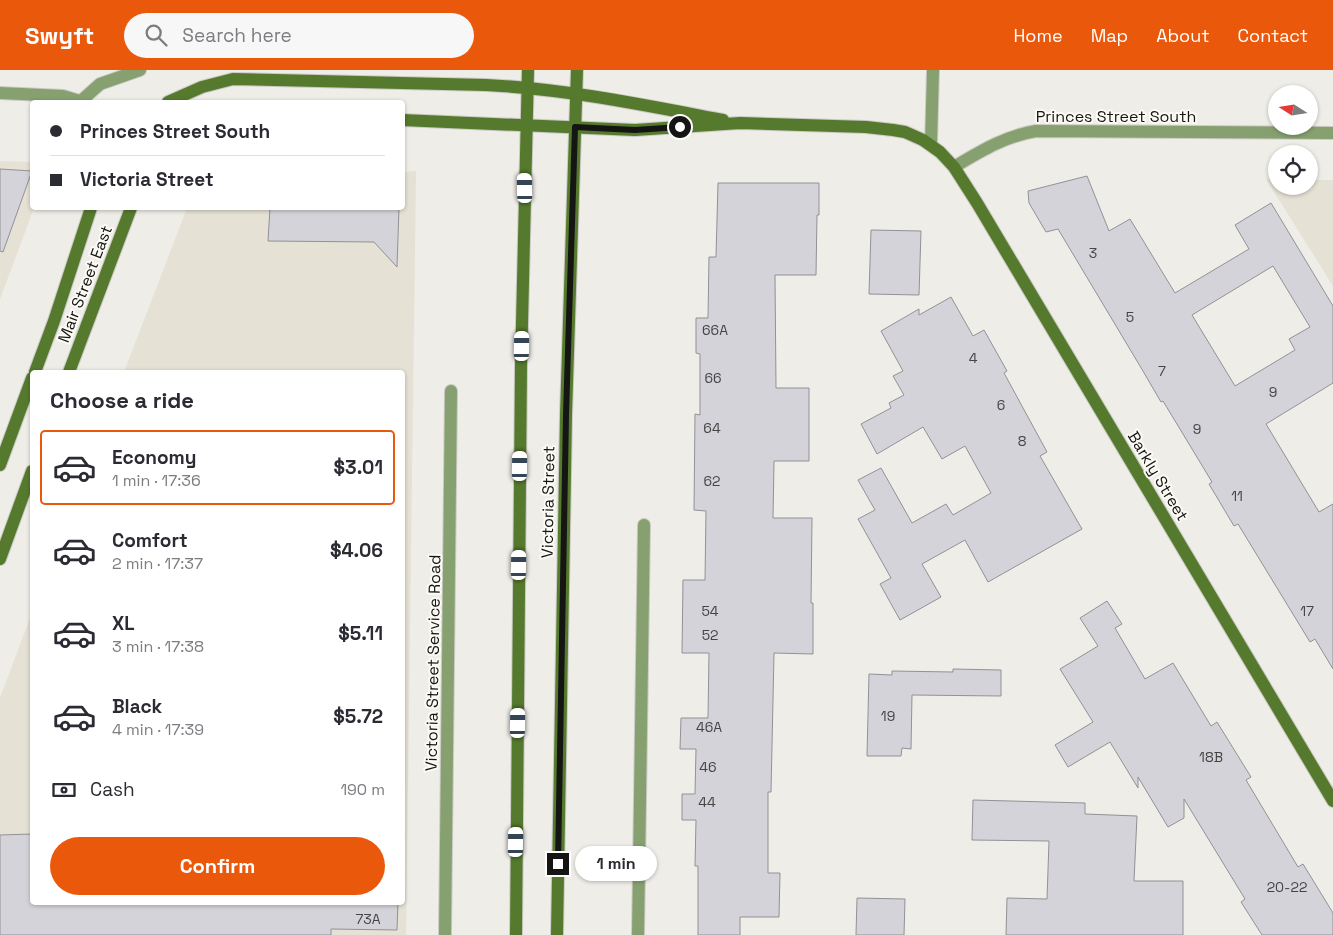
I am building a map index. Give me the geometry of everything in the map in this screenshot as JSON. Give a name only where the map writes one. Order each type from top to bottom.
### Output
[{"type":"main road","name":"Victoria Street","points":[[516,935],[522,356],[528,70]]},
{"type":"main road","name":"Victoria Street","points":[[557,935],[566,415],[577,70]]},
{"type":"main road","points":[[172,100],[190,91],[233,79],[528,87],[576,93],[740,124]]},
{"type":"main road","points":[[405,120],[635,130],[740,124],[880,128],[905,132],[931,144],[954,167]]},
{"type":"main road","name":"Barkly Street","points":[[954,167],[1333,802]]},
{"type":"main road","name":"Mair Street East","points":[[36,370],[90,210]]},
{"type":"main road","name":"Mair Street East","points":[[70,370],[130,210]]},
{"type":"main road","points":[[0,465],[30,383]]},
{"type":"main road","points":[[0,559],[30,476]]},
{"type":"street","points":[[84,100],[100,84],[140,70]]},
{"type":"street","points":[[931,144],[933,70]]},
{"type":"street","points":[[0,93],[63,96],[76,100]]},
{"type":"street","name":"Princes Street South","points":[[954,167],[999,141],[1036,131],[1333,133]]},
{"type":"street","name":"Victoria Street Service Road","points":[[445,935],[452,391]]},
{"type":"street","points":[[638,935],[644,525]]},
{"type":"shaded area","points":[[0,161],[30,162],[30,210],[33,210],[0,299]]},
{"type":"shaded area","points":[[416,171],[406,935],[0,935],[0,698],[30,618],[30,905],[405,905],[405,370],[125,370],[186,210],[405,210],[405,172]]},
{"type":"shaded area","points":[[1318,180],[1333,180],[1333,286],[1276,195],[1318,195]]},
{"type":"building","points":[[0,169],[30,171],[30,177],[3,252],[0,251]]},
{"type":"building","points":[[1087,176],[1109,231],[1130,219],[1175,293],[1249,249],[1235,225],[1271,203],[1333,306],[1333,383],[1266,424],[1319,512],[1333,504],[1333,669],[1315,639],[1310,642],[1238,524],[1234,526],[1209,484],[1212,482],[1163,401],[1161,402],[1058,229],[1046,232],[1029,203],[1028,191]],"holes":[[[1273,266],[1310,327],[1289,339],[1295,350],[1235,386],[1192,315]]]},
{"type":"building","points":[[718,183],[819,183],[816,275],[775,275],[776,388],[809,388],[809,461],[774,461],[773,518],[812,518],[811,603],[813,603],[813,654],[774,653],[771,792],[768,792],[768,873],[780,873],[779,917],[740,917],[740,935],[698,935],[698,866],[695,866],[696,820],[682,820],[682,794],[695,794],[696,749],[680,749],[681,718],[708,718],[709,653],[682,653],[683,580],[705,580],[706,511],[694,510],[695,414],[700,415],[700,354],[696,353],[696,318],[708,318],[709,257],[716,257]]},
{"type":"building","points":[[270,210],[399,210],[397,267],[374,242],[268,241]]},
{"type":"building","points":[[871,230],[921,231],[919,295],[869,294]]},
{"type":"building","points":[[951,297],[973,336],[984,330],[1007,371],[1004,373],[1047,452],[1040,456],[1082,529],[988,582],[965,540],[922,564],[941,597],[900,620],[880,584],[891,578],[858,519],[875,510],[858,480],[881,468],[912,523],[946,504],[953,515],[991,493],[965,446],[942,459],[923,427],[877,454],[861,424],[891,408],[889,403],[904,395],[893,376],[903,371],[881,331],[919,309],[919,315]]},
{"type":"building","points":[[1107,601],[1122,624],[1115,628],[1145,679],[1173,663],[1211,726],[1217,722],[1251,777],[1246,780],[1298,867],[1303,864],[1333,913],[1333,935],[1262,935],[1241,902],[1245,899],[1184,799],[1184,818],[1168,827],[1138,777],[1138,788],[1110,742],[1068,767],[1055,745],[1093,722],[1060,669],[1098,646],[1080,618]]},
{"type":"building","points":[[953,669],[1001,670],[1001,696],[912,695],[911,749],[902,748],[901,756],[867,756],[869,674],[892,675],[892,671],[953,672]]},
{"type":"building","points":[[973,800],[1085,803],[1085,814],[1137,816],[1134,881],[1183,881],[1183,935],[1006,935],[1007,898],[1047,899],[1049,841],[972,840]]},
{"type":"building","points":[[30,834],[30,905],[398,905],[397,930],[331,929],[331,935],[0,935],[0,835]]},
{"type":"building","points":[[857,898],[905,899],[904,935],[856,935]]},
{"type":"route","points":[[558,864],[566,415],[575,127],[635,130],[680,127]]}]
